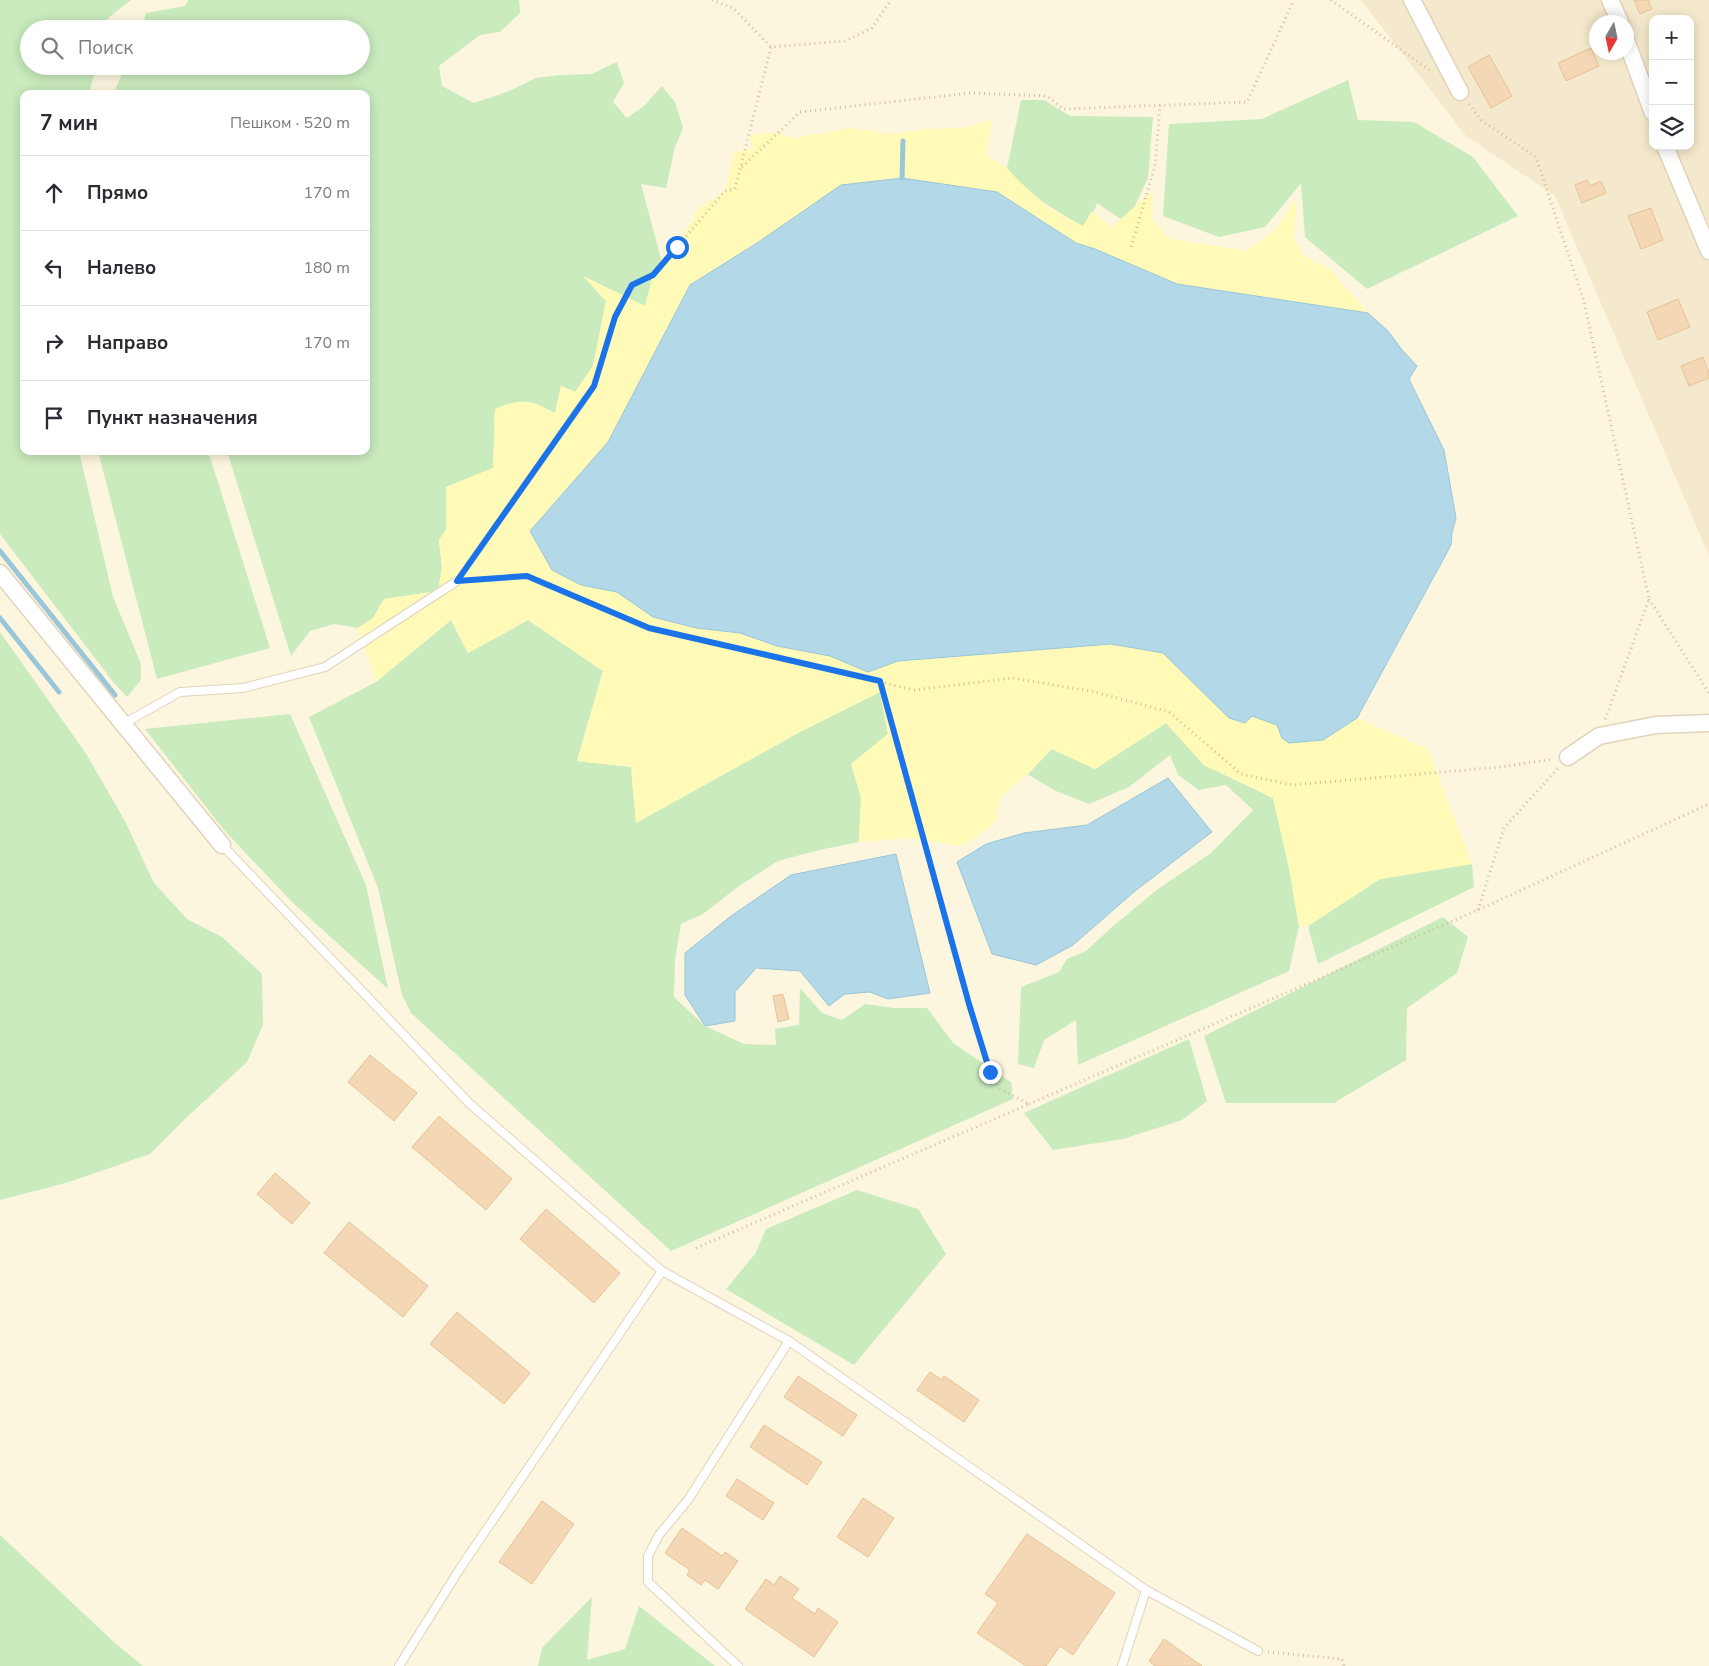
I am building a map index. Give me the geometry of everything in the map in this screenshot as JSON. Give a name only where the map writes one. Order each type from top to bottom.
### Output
[{"type":"street","points":[[1412,0],[1460,92]]},
{"type":"street","points":[[1610,0],[1617,15]]},
{"type":"street","points":[[1633,60],[1650,105]]},
{"type":"street","points":[[1667,150],[1709,251]]},
{"type":"street","points":[[0,573],[222,845]]},
{"type":"street","points":[[1568,757],[1599,736],[1656,725],[1709,724]]},
{"type":"lane","points":[[122,724],[180,692],[244,688],[325,667],[457,581]]},
{"type":"lane","points":[[222,845],[470,1104],[662,1271],[788,1341],[1146,1590],[1258,1651]]},
{"type":"lane","points":[[400,1666],[461,1567],[662,1271]]},
{"type":"lane","points":[[738,1666],[648,1582],[648,1556],[659,1534],[688,1500],[788,1341]]},
{"type":"lane","points":[[1122,1666],[1146,1590]]},
{"type":"path","points":[[712,0],[733,8],[771,47]]},
{"type":"path","points":[[771,47],[845,41],[872,28],[891,0]]},
{"type":"path","points":[[741,168],[800,112],[970,93],[1047,96],[1064,109],[1247,102],[1294,0]]},
{"type":"path","points":[[1332,0],[1436,75]]},
{"type":"path","points":[[457,581],[594,386],[615,317],[632,285],[653,275],[725,191],[735,190],[771,47]]},
{"type":"path","points":[[1460,92],[1482,122],[1536,157],[1584,302],[1649,599],[1709,693]]},
{"type":"path","points":[[1131,247],[1155,166],[1160,105]]},
{"type":"path","points":[[457,581],[527,576],[649,628],[914,690],[1013,678],[1095,692],[1169,712],[1241,774],[1292,784],[1501,767],[1568,757]]},
{"type":"path","points":[[1599,736],[1649,599]]},
{"type":"path","points":[[880,681],[969,1004],[990,1072],[1000,1088],[1029,1104]]},
{"type":"path","points":[[1478,910],[1504,828],[1568,757]]},
{"type":"path","points":[[696,1248],[1478,910],[1709,804]]},
{"type":"path","points":[[1258,1651],[1342,1659],[1344,1666]]},
{"type":"shaded area","points":[[1361,0],[1709,0],[1709,556],[1555,196],[1466,136]]},
{"type":"green space","points":[[0,0],[131,0],[107,20],[20,20],[20,75],[94,75],[90,90],[20,90],[20,455],[80,455],[113,597],[141,664],[141,680],[127,697],[114,683],[0,534]]},
{"type":"green space","points":[[188,0],[519,0],[520,13],[500,32],[480,35],[439,66],[442,86],[474,103],[507,92],[536,78],[592,74],[617,62],[624,83],[613,102],[627,118],[644,106],[662,86],[675,102],[683,128],[675,147],[666,188],[641,184],[665,274],[653,276],[645,306],[584,277],[606,301],[593,366],[575,392],[561,386],[555,413],[495,409],[493,468],[446,487],[446,530],[439,540],[442,568],[438,591],[384,599],[373,618],[358,628],[334,624],[310,631],[291,656],[228,455],[370,455],[370,90],[115,90],[122,75],[370,75],[370,20],[144,20],[146,13],[185,6]]},
{"type":"green space","points":[[1348,80],[1358,120],[1414,122],[1473,157],[1518,216],[1367,289],[1305,237],[1301,183],[1265,227],[1219,237],[1163,216],[1169,124],[1262,119]]},
{"type":"green space","points":[[1021,100],[1044,100],[1070,116],[1153,117],[1148,178],[1127,223],[1097,203],[1087,230],[1005,178]]},
{"type":"green space","points":[[99,455],[209,455],[270,648],[157,679]]},
{"type":"green space","points":[[451,620],[468,653],[528,620],[603,671],[577,761],[631,767],[636,823],[798,733],[880,692],[888,734],[851,764],[861,797],[859,842],[778,861],[739,886],[703,914],[681,924],[675,959],[674,997],[705,1026],[744,1044],[776,1045],[775,1029],[799,1025],[800,988],[822,1013],[842,1020],[865,1004],[894,1008],[927,1008],[953,1043],[1011,1082],[1013,1099],[671,1251],[411,1013],[402,995],[378,888],[309,717],[376,682]]},
{"type":"green space","points":[[0,632],[85,752],[125,821],[154,883],[187,919],[222,937],[262,974],[263,1025],[247,1062],[150,1154],[69,1182],[0,1200]]},
{"type":"green space","points":[[290,714],[366,885],[388,989],[292,902],[224,830],[145,729]]},
{"type":"green space","points":[[1166,723],[1204,765],[1273,798],[1289,868],[1299,926],[1289,971],[1078,1065],[1076,1020],[1044,1040],[1034,1068],[1018,1064],[1021,987],[1059,972],[1067,959],[1086,951],[1158,889],[1211,853],[1253,810],[1226,785],[1199,790],[1178,775],[1170,755],[1129,787],[1089,804],[1056,791],[1027,774],[1052,749],[1095,769]]},
{"type":"green space","points":[[1472,864],[1474,887],[1318,964],[1308,926],[1380,879]]},
{"type":"green space","points":[[1443,917],[1468,937],[1457,973],[1407,1008],[1406,1060],[1334,1103],[1226,1103],[1204,1036]]},
{"type":"green space","points":[[1189,1039],[1207,1101],[1182,1120],[1123,1139],[1053,1150],[1024,1113]]},
{"type":"green space","points":[[857,1190],[918,1209],[946,1254],[854,1365],[726,1289],[755,1254],[766,1229]]},
{"type":"green space","points":[[0,1535],[115,1643],[143,1666],[0,1666]]},
{"type":"green space","points":[[592,1597],[587,1660],[625,1649],[639,1606],[715,1666],[538,1666],[542,1648]]},
{"type":"sand","points":[[992,119],[986,155],[1007,168],[1047,206],[1083,226],[1092,211],[1112,227],[1153,190],[1151,219],[1170,239],[1247,251],[1275,230],[1297,197],[1294,238],[1303,255],[1330,269],[1368,313],[1177,284],[1095,249],[1076,243],[997,192],[902,178],[841,185],[757,243],[690,285],[608,442],[530,531],[581,585],[617,592],[653,617],[696,628],[740,633],[777,646],[830,656],[868,672],[898,661],[1111,644],[1163,653],[1229,718],[1252,716],[1277,725],[1282,738],[1323,740],[1357,718],[1428,749],[1472,864],[1380,879],[1308,926],[1299,926],[1289,868],[1273,798],[1204,765],[1166,723],[1095,769],[1052,749],[1028,774],[1001,796],[996,821],[977,837],[961,846],[909,838],[859,842],[861,797],[851,764],[888,734],[880,692],[798,733],[636,823],[631,767],[577,761],[603,671],[528,620],[468,653],[451,620],[376,682],[358,628],[373,618],[384,599],[438,591],[442,568],[439,540],[446,530],[446,487],[493,468],[495,409],[512,403],[525,402],[539,405],[555,413],[561,386],[575,392],[593,366],[606,301],[583,276],[645,306],[653,275],[677,247],[698,209],[725,191],[734,152],[754,149],[749,135],[774,132],[793,138],[852,128],[891,134],[925,129],[970,127]]},
{"type":"water","points":[[902,178],[997,192],[1076,243],[1095,249],[1177,284],[1368,313],[1388,331],[1417,366],[1409,379],[1444,450],[1456,518],[1451,545],[1357,718],[1323,740],[1289,743],[1282,738],[1277,725],[1252,716],[1245,723],[1229,718],[1163,653],[1111,644],[898,661],[868,672],[830,656],[777,646],[740,633],[696,628],[653,617],[617,592],[581,585],[552,570],[530,531],[608,442],[690,285],[757,243],[841,185]]},
{"type":"water","points":[[1168,778],[1212,832],[1135,891],[1073,945],[1036,965],[992,954],[957,862],[986,844],[1024,833],[1087,825]]},
{"type":"water","points":[[896,854],[930,993],[888,999],[870,992],[845,994],[829,1006],[800,971],[756,968],[735,992],[735,1021],[705,1026],[685,995],[685,953],[731,916],[791,875]]},
{"type":"building","points":[[1634,0],[1648,0],[1652,9],[1640,14]]},
{"type":"building","points":[[1589,49],[1589,60],[1596,60],[1599,66],[1566,81],[1558,63]]},
{"type":"building","points":[[1489,55],[1512,96],[1491,108],[1468,67]]},
{"type":"building","points":[[1587,180],[1590,186],[1601,181],[1606,193],[1582,203],[1575,185]]},
{"type":"building","points":[[1651,208],[1663,240],[1641,249],[1628,216]]},
{"type":"building","points":[[1678,299],[1690,327],[1658,340],[1647,312]]},
{"type":"building","points":[[1703,357],[1709,372],[1709,378],[1689,386],[1681,366]]},
{"type":"building","points":[[783,994],[789,1019],[778,1022],[773,996]]},
{"type":"building","points":[[370,1055],[417,1093],[394,1121],[348,1082]]},
{"type":"building","points":[[439,1116],[512,1179],[486,1210],[412,1147]]},
{"type":"building","points":[[275,1173],[310,1203],[292,1224],[257,1194]]},
{"type":"building","points":[[546,1209],[620,1273],[594,1303],[520,1239]]},
{"type":"building","points":[[349,1222],[428,1286],[403,1317],[324,1253]]},
{"type":"building","points":[[457,1312],[530,1373],[504,1404],[430,1344]]},
{"type":"building","points":[[930,1372],[942,1380],[944,1376],[979,1400],[964,1422],[917,1390]]},
{"type":"building","points":[[798,1376],[857,1415],[843,1436],[784,1397]]},
{"type":"building","points":[[764,1425],[822,1462],[807,1485],[750,1447]]},
{"type":"building","points":[[737,1479],[774,1503],[763,1520],[726,1496]]},
{"type":"building","points":[[863,1498],[894,1518],[868,1557],[837,1537]]},
{"type":"building","points":[[542,1501],[574,1524],[532,1584],[499,1562]]},
{"type":"building","points":[[682,1528],[722,1556],[725,1552],[738,1561],[718,1589],[705,1580],[701,1585],[687,1575],[690,1570],[665,1553]]},
{"type":"building","points":[[1027,1534],[1115,1593],[1073,1655],[1060,1646],[1046,1666],[1026,1666],[977,1633],[998,1603],[985,1594]]},
{"type":"building","points":[[780,1576],[799,1589],[792,1598],[815,1614],[818,1608],[838,1622],[814,1657],[745,1609],[766,1579],[774,1585]]},
{"type":"building","points":[[1164,1639],[1202,1666],[1155,1666],[1149,1661]]},
{"type":"waterway","points":[[902,178],[903,141]]},
{"type":"waterway","points":[[0,551],[115,695]]},
{"type":"waterway","points":[[0,618],[59,692]]},
{"type":"route","points":[[677,247],[653,275],[632,285],[615,317],[594,386],[457,581],[527,576],[649,628],[880,681],[969,1004],[990,1072]]}]
